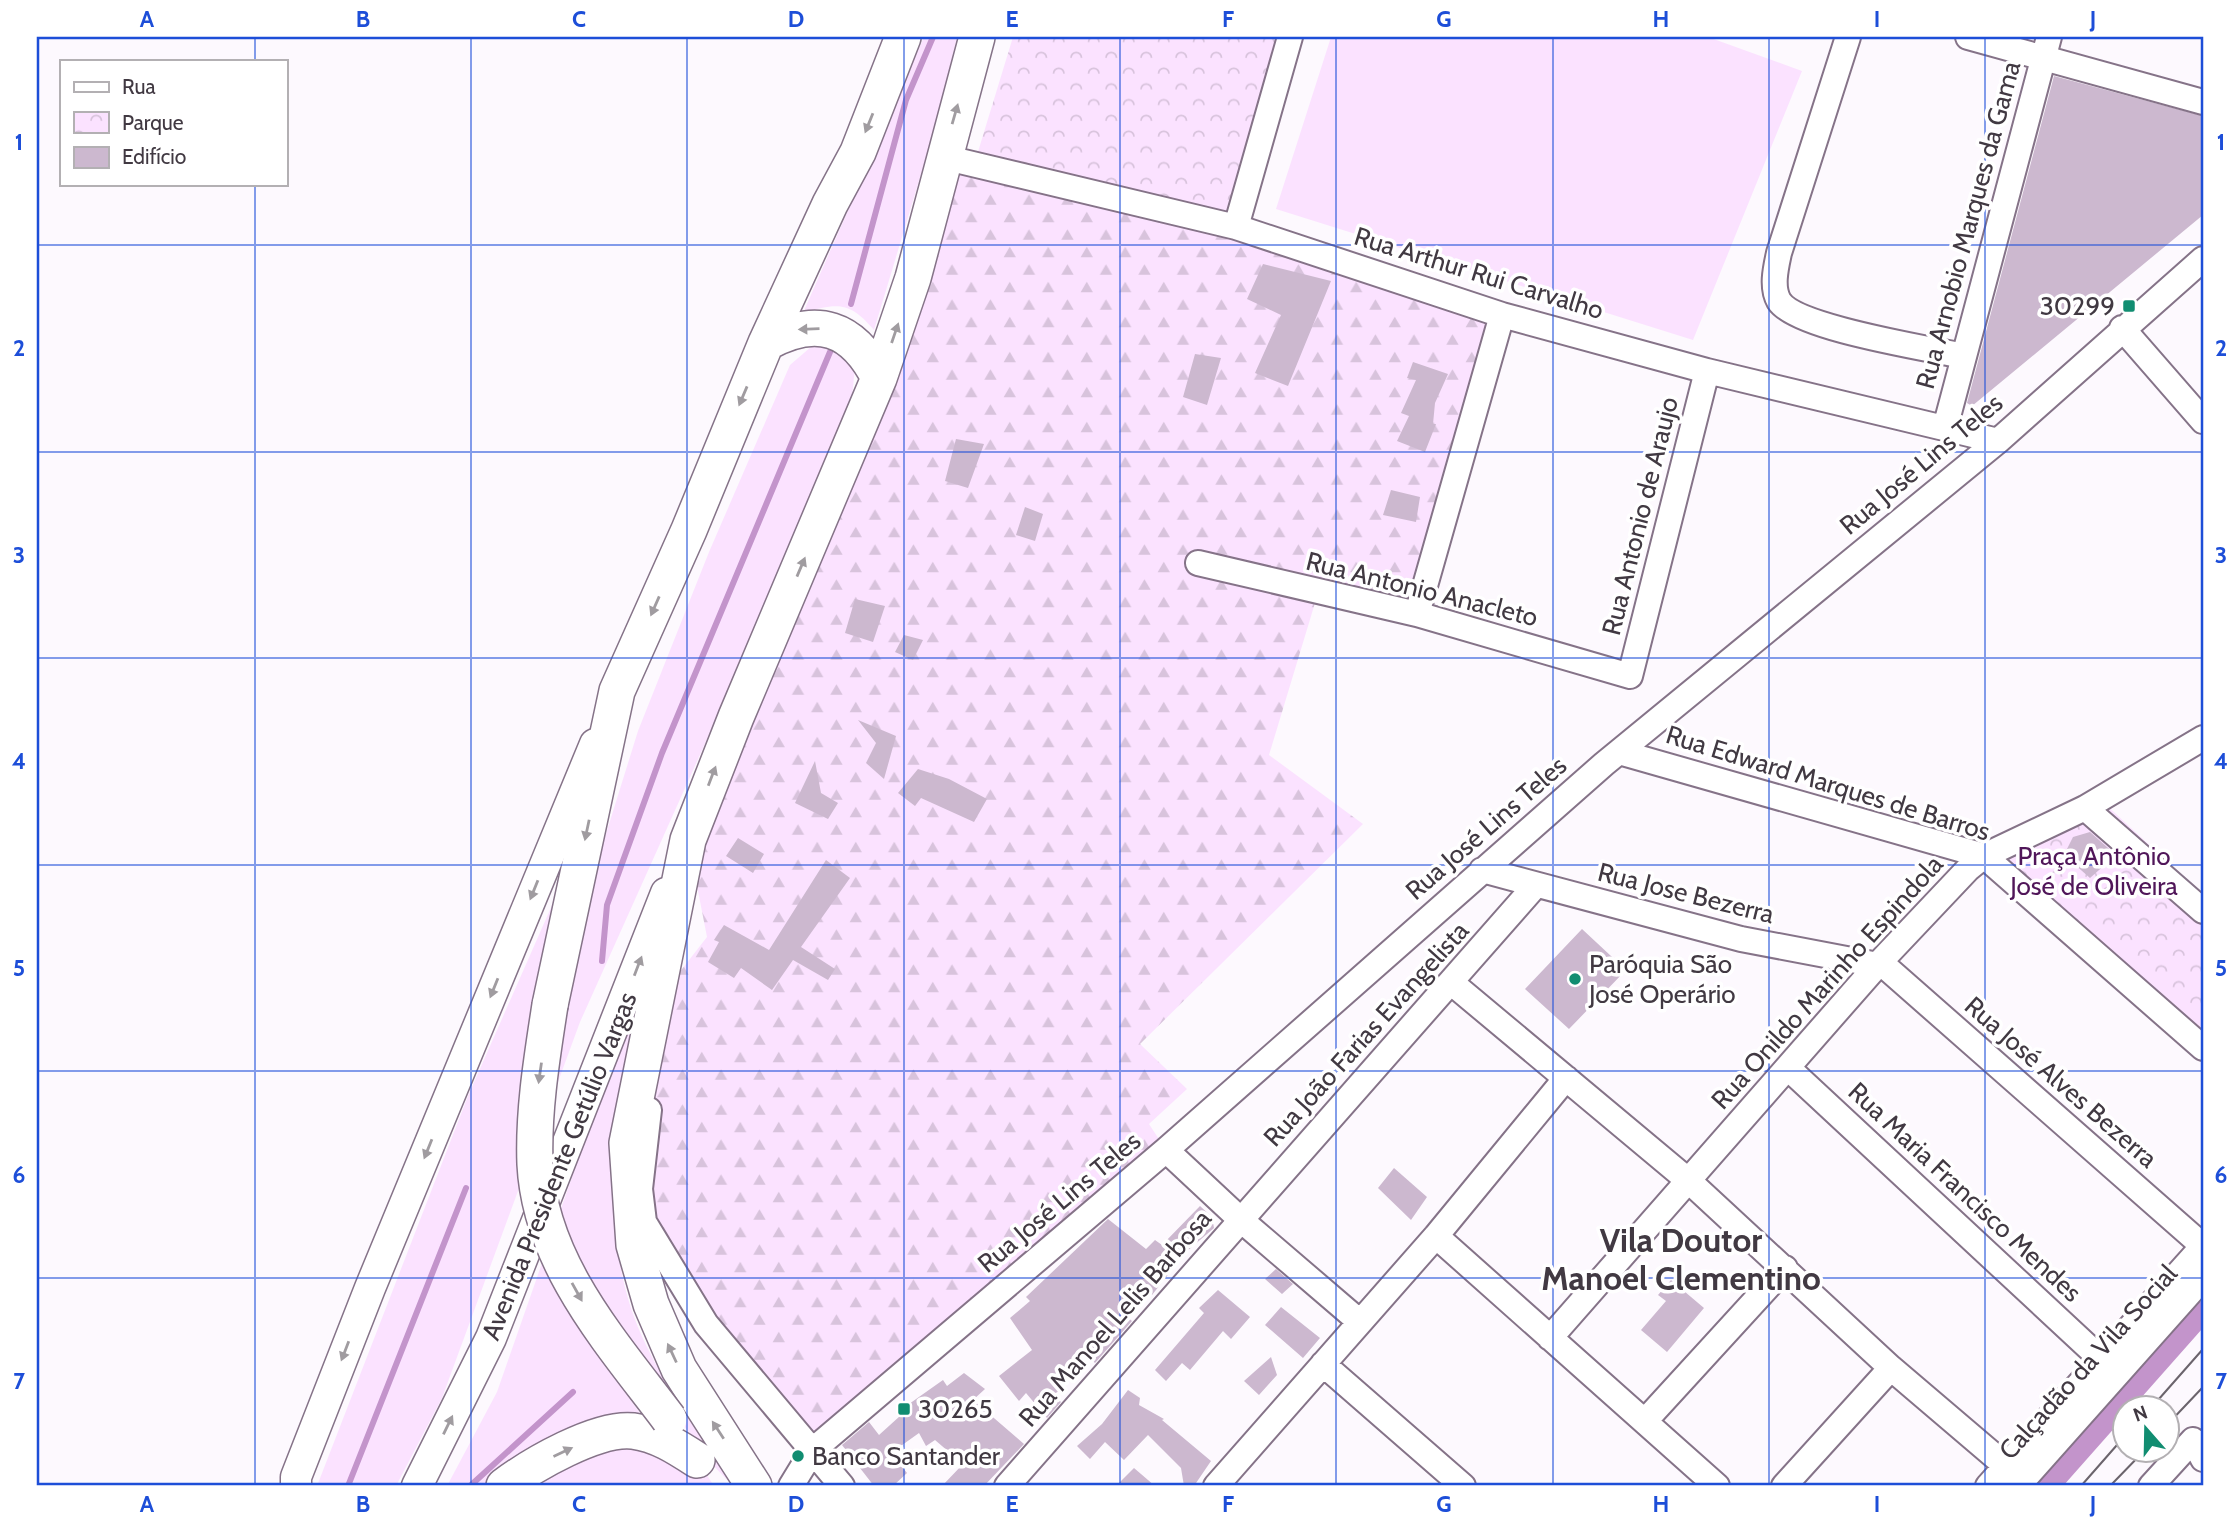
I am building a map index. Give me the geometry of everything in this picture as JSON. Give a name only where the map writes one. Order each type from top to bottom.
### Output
[{"type":"highway","points":[[723,1475],[669,1419],[586,1306],[551,1237],[535,1165],[537,1094],[550,1005],[617,691],[689,530],[766,343],[825,214],[858,152],[903,37]]},
{"type":"highway","points":[[723,1475],[651,1304],[634,1245],[627,1143],[688,840],[736,717],[879,379],[913,278],[977,37]]},
{"type":"highway","points":[[766,343],[800,329],[835,331],[861,347],[879,379]]},
{"type":"highway","points":[[504,1486],[555,1455],[619,1432],[638,1432],[663,1440],[723,1475]]},
{"type":"main road","points":[[295,1483],[370,1288],[617,691]]},
{"type":"main road","name":"Avenida Presidente Getúlio Vargas","points":[[417,1486],[491,1338],[688,840]]},
{"type":"street","points":[[1236,227],[1290,37]]},
{"type":"street","points":[[1848,37],[1779,253],[1775,287],[1779,300],[1789,311],[1825,326],[1963,356]]},
{"type":"street","points":[[1968,37],[2046,46],[2203,102]]},
{"type":"street","name":"Rua Arnobio Marques da Gama","points":[[1945,428],[2046,46]]},
{"type":"street","name":"Rua Arthur Rui Carvalho","points":[[943,158],[1236,227],[1502,315],[1707,371],[1998,440]]},
{"type":"street","name":"Rua José Lins Teles","points":[[791,1486],[813,1450],[1166,1150],[1482,870],[1619,752],[1998,440],[2122,328],[2201,266]]},
{"type":"street","points":[[1417,614],[1502,315]]},
{"type":"street","points":[[2122,328],[2203,421]]},
{"type":"street","name":"Rua Antonio de Araujo","points":[[1630,676],[1707,371]]},
{"type":"street","name":"Rua Antonio Anacleto","points":[[1198,563],[1417,614],[1630,676]]},
{"type":"street","name":"Rua Onildo Marinho Espindola","points":[[1550,1338],[1949,886],[1984,856],[2085,808],[2203,737]]},
{"type":"street","name":"Rua Edward Marques de Barros","points":[[1619,752],[1984,856],[2203,1048]]},
{"type":"street","points":[[2085,808],[2203,911]]},
{"type":"street","name":"Rua Jose Bezerra","points":[[1482,870],[1741,939],[1879,964]]},
{"type":"street","name":"Rua João Farias Evangelista","points":[[1241,1220],[1453,984],[1535,886]]},
{"type":"street","name":"Rua José Alves Bezerra","points":[[1879,964],[2203,1246]]},
{"type":"street","points":[[1453,984],[1690,1182],[2012,1476]]},
{"type":"street","points":[[654,1005],[653,1079],[640,1189],[645,1222],[706,1324],[839,1482]]},
{"type":"street","name":"Rua Maria Francisco Mendes","points":[[1788,1068],[2101,1359]]},
{"type":"street","points":[[1219,1485],[1436,1236],[1566,1078]]},
{"type":"street","points":[[1166,1150],[1241,1220],[1360,1322]]},
{"type":"street","name":"Rua Manoel Lelis Barbosa","points":[[1007,1486],[1241,1220]]},
{"type":"street","points":[[1436,1236],[1717,1486]]},
{"type":"street","points":[[1988,1486],[2012,1476],[2101,1359],[2203,1246]]},
{"type":"street","points":[[1645,1421],[1785,1268]]},
{"type":"street","name":"Calçadão da Vila Social","points":[[2012,1476],[2203,1278]]},
{"type":"street","points":[[1323,1364],[1463,1486]]},
{"type":"street","points":[[1784,1486],[1891,1368]]},
{"type":"street","points":[[2151,1486],[2193,1440],[2202,1454],[2167,1486]]},
{"type":"street","points":[[806,1486],[813,1480],[839,1482]]},
{"type":"green space","points":[[924,37],[957,37],[934,131],[874,330],[857,314],[842,307],[825,307],[803,313]]},
{"type":"green space","points":[[1013,37],[1279,37],[1230,215],[977,155]]},
{"type":"green space","points":[[1331,37],[1708,37],[1802,71],[1693,340],[1276,209]]},
{"type":"green space","points":[[943,157],[1236,227],[1502,316],[1416,610],[1318,593],[1269,755],[1363,824],[1140,1044],[1187,1089],[1149,1124],[1166,1150],[813,1450],[710,1319],[634,1245],[654,1005],[707,937],[688,840]]},
{"type":"green space","points":[[819,340],[855,366],[852,398],[826,474],[580,1022],[442,1398],[396,1486],[317,1486],[468,1096],[560,887],[531,1042],[567,1016],[576,956],[596,866],[638,731],[709,552],[790,365]]},
{"type":"green space","name":"Praça Antônio José de Oliveira","points":[[2101,800],[2203,895],[2203,1042],[1990,854]]},
{"type":"green space","points":[[638,988],[624,1078],[615,1169],[619,1259],[629,1302],[655,1364],[733,1486],[709,1461],[601,1309],[577,1326],[650,1427],[490,1486],[447,1486],[497,1392]]},
{"type":"green space","points":[[681,1435],[714,1486],[512,1486],[574,1453]]},
{"type":"building","points":[[2054,76],[2203,116],[2203,215],[1972,406],[1967,403]]},
{"type":"building","points":[[1263,264],[1331,281],[1288,386],[1255,373],[1281,315],[1247,299]]},
{"type":"building","points":[[1195,354],[1221,358],[1207,405],[1183,397]]},
{"type":"building","points":[[1413,362],[1448,374],[1435,403],[1433,424],[1436,424],[1425,452],[1397,441],[1409,416],[1401,413],[1416,380],[1407,378]]},
{"type":"building","points":[[956,439],[984,444],[968,488],[945,481]]},
{"type":"building","points":[[1391,490],[1420,497],[1416,522],[1383,515]]},
{"type":"building","points":[[1025,507],[1043,514],[1035,541],[1016,535]]},
{"type":"building","points":[[855,599],[885,606],[873,642],[845,633]]},
{"type":"building","points":[[904,635],[923,640],[913,660],[895,652]]},
{"type":"building","points":[[858,720],[896,736],[884,779],[866,763],[876,743]]},
{"type":"building","points":[[815,761],[821,793],[838,803],[828,819],[795,803]]},
{"type":"building","points":[[918,769],[949,779],[987,799],[974,822],[921,798],[915,806],[898,793]]},
{"type":"building","points":[[2090,832],[2116,855],[2090,878],[2064,855],[2073,837]]},
{"type":"building","points":[[738,838],[764,854],[753,873],[726,856]]},
{"type":"building","points":[[826,860],[850,878],[801,947],[835,969],[828,980],[793,960],[772,990],[741,968],[734,978],[708,962],[719,942],[714,940],[724,925],[769,950]]},
{"type":"building","name":"Paróquia São José Operário","points":[[1582,929],[1626,970],[1569,1029],[1525,989]]},
{"type":"building","points":[[1394,1168],[1427,1197],[1411,1220],[1378,1188]]},
{"type":"building","points":[[1200,1206],[1212,1217],[1214,1228],[1186,1252],[1152,1295],[1143,1287],[1120,1311],[1132,1321],[1095,1363],[1092,1360],[1054,1395],[1061,1402],[1047,1418],[1026,1393],[1019,1401],[999,1376],[1032,1350],[1010,1318],[1030,1301],[1026,1297],[1108,1219],[1146,1249],[1155,1240],[1162,1245]]},
{"type":"building","points":[[1276,1269],[1293,1284],[1282,1294],[1265,1279]]},
{"type":"building","points":[[1671,1280],[1704,1308],[1667,1352],[1641,1330],[1666,1301],[1658,1295]]},
{"type":"building","points":[[1218,1290],[1250,1317],[1231,1339],[1223,1331],[1190,1370],[1182,1363],[1166,1381],[1155,1370],[1204,1313],[1199,1308]]},
{"type":"building","points":[[1281,1307],[1320,1338],[1303,1358],[1265,1325]]},
{"type":"building","points":[[1271,1357],[1277,1375],[1259,1395],[1244,1381]]},
{"type":"building","points":[[964,1373],[985,1389],[973,1400],[1024,1444],[984,1486],[942,1486],[963,1464],[935,1440],[926,1446],[919,1433],[891,1453],[907,1473],[893,1486],[874,1486],[842,1445],[869,1422],[879,1435],[911,1406],[909,1404],[943,1380],[947,1386]]},
{"type":"building","points":[[1128,1390],[1140,1398],[1139,1405],[1164,1419],[1162,1420],[1211,1461],[1194,1486],[1184,1486],[1181,1468],[1148,1435],[1124,1460],[1105,1442],[1090,1459],[1077,1446],[1102,1424]]},
{"type":"building","points":[[1134,1468],[1155,1486],[1116,1486]]},
{"type":"waterway","points":[[851,304],[906,100],[933,37]]},
{"type":"waterway","points":[[602,961],[607,905],[662,753],[830,352]]},
{"type":"waterway","points":[[348,1486],[466,1188]]},
{"type":"waterway","points":[[2049,1486],[2203,1312]]},
{"type":"waterway","points":[[470,1486],[573,1392]]},
{"type":"tram line","points":[[2163,1394],[2203,1349]]},
{"type":"tram line","points":[[2180,1411],[2203,1387]]},
{"type":"tram line","points":[[2081,1486],[2110,1453]]},
{"type":"tram line","points":[[2110,1486],[2131,1464]]},
{"type":"place","name":"30299","points":[[2129,306]]},
{"type":"place","name":"Paróquia São José Operário","points":[[1575,979]]},
{"type":"place","name":"30265","points":[[904,1409]]},
{"type":"place","name":"Banco Santander","points":[[798,1456]]},
{"type":"district","name":"Vila Doutor Manoel Clementino","points":[[1681,1259]]}]
